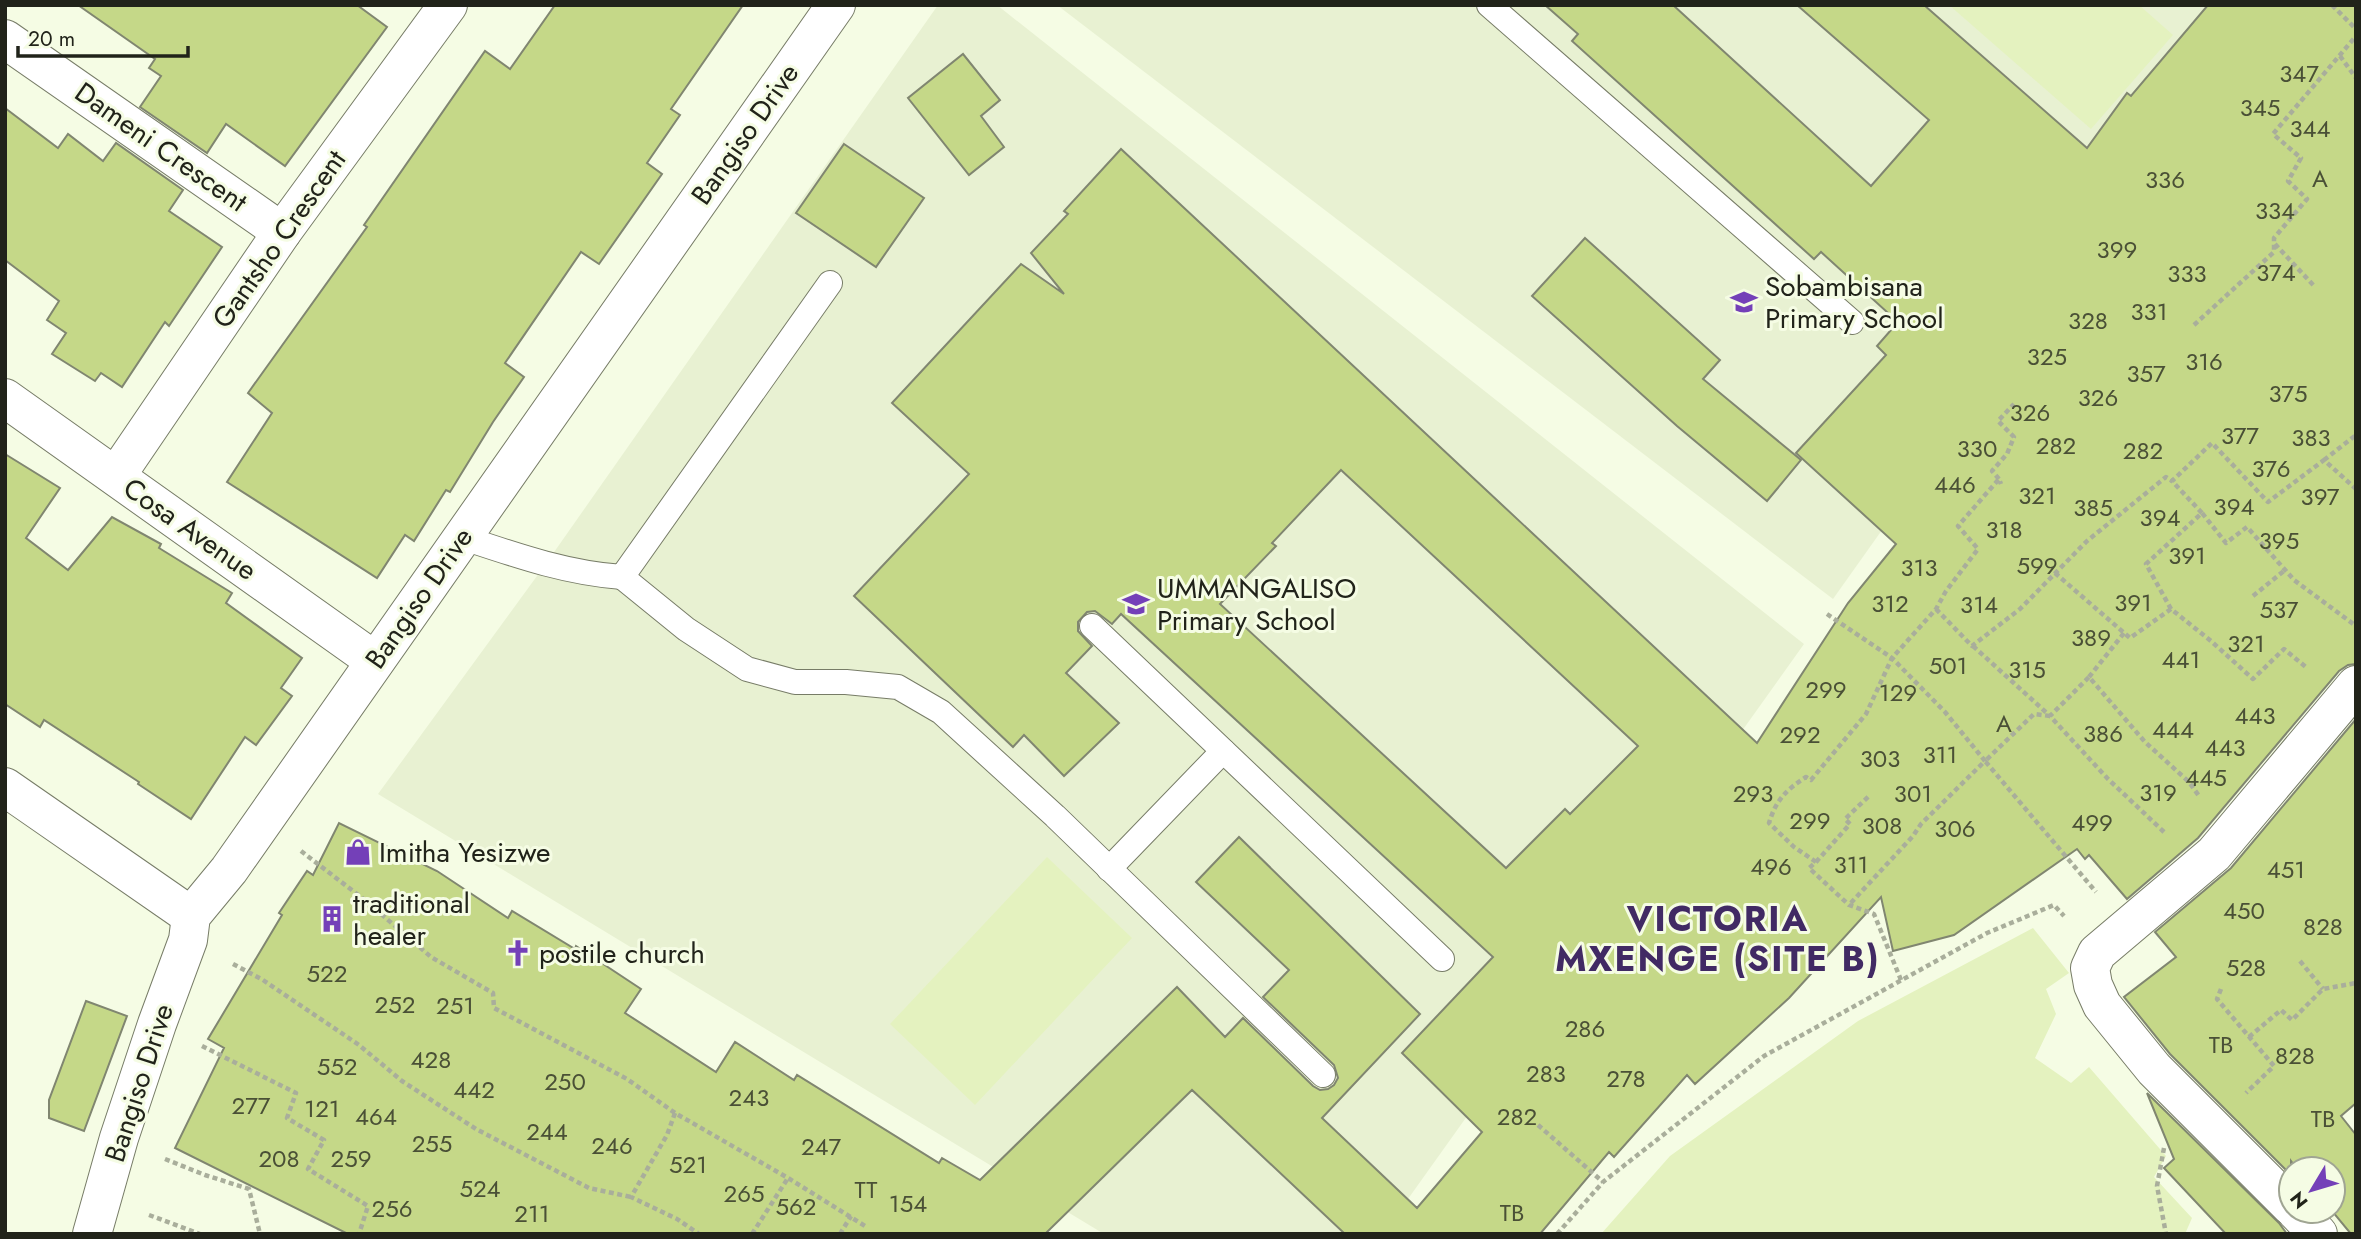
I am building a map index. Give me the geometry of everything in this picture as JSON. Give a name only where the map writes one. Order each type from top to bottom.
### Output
[{"type":"street","name":"Bangiso Drive","points":[[92,1234],[120,1138],[190,928],[461,537],[836,5]]},
{"type":"street","name":"Gantsho Crescent","points":[[116,476],[434,10]]},
{"type":"street","name":"Dameni Crescent","points":[[5,39],[282,232]]},
{"type":"street","name":"Cosa Avenue","points":[[5,398],[375,661]]},
{"type":"street","points":[[2277,1192],[2154,1069],[2102,1005],[2093,985],[2090,968],[2097,953],[2198,868],[2230,835],[2351,692]]},
{"type":"street","points":[[5,787],[190,928]]},
{"type":"lane","points":[[1489,5],[1852,322]]},
{"type":"lane","points":[[622,577],[830,283]]},
{"type":"lane","points":[[461,537],[545,565],[622,577],[686,629],[747,669],[795,682],[846,682],[898,687],[941,712],[1323,1075]]},
{"type":"lane","points":[[1091,626],[1442,960]]},
{"type":"lane","points":[[1109,869],[1223,751]]},
{"type":"path","points":[[2332,5],[2356,29]]},
{"type":"path","points":[[2194,325],[2274,252],[2274,237],[2307,199],[2288,181],[2301,158],[2273,134],[2356,36]]},
{"type":"path","points":[[2340,56],[2356,78]]},
{"type":"path","points":[[2274,244],[2315,287]]},
{"type":"path","points":[[1816,862],[1794,847],[1769,823],[1772,812],[1785,791],[1806,777],[1811,780],[1866,714],[1892,658],[1936,609],[1946,591],[1978,549],[1958,526],[2000,481],[1992,471],[2007,454],[2014,437],[1998,421],[2014,404]]},
{"type":"path","points":[[2172,481],[2212,443],[2268,502],[2356,435]]},
{"type":"path","points":[[2324,460],[2356,489]]},
{"type":"path","points":[[1972,646],[2020,609],[2087,541],[2166,477],[2202,513],[2225,543],[2247,527],[2294,580],[2356,626]]},
{"type":"path","points":[[2202,513],[2146,564],[2171,609],[2211,640],[2253,679],[2284,649],[2351,692]]},
{"type":"path","points":[[2253,596],[2285,570]]},
{"type":"path","points":[[2055,573],[2130,638],[2171,609]]},
{"type":"path","points":[[1936,609],[1972,646],[2050,716],[2108,779],[2198,868]]},
{"type":"path","points":[[1827,614],[1892,658],[1945,712],[2126,928]]},
{"type":"path","points":[[2050,716],[2089,677],[2124,633]]},
{"type":"path","points":[[2089,677],[2145,742],[2189,782],[2230,835]]},
{"type":"path","points":[[1849,905],[1921,824],[2034,714],[2050,716]]},
{"type":"path","points":[[1869,796],[1845,819],[1850,824],[1809,868],[1849,905],[1874,914],[1901,980]]},
{"type":"path","points":[[263,821],[366,901],[432,957],[493,993],[494,1009],[627,1079],[676,1113],[865,1226]]},
{"type":"path","points":[[1557,1234],[1603,1182],[1764,1056],[1987,933],[2054,905],[2097,953]]},
{"type":"path","points":[[190,928],[359,1045],[402,1081],[476,1129],[589,1188],[631,1197],[677,1219],[699,1234]]},
{"type":"path","points":[[2300,961],[2323,989]]},
{"type":"path","points":[[2249,1037],[2281,1010],[2292,1020],[2323,989],[2356,983]]},
{"type":"path","points":[[2166,1234],[2157,1186],[2164,1147],[2197,1114],[2274,1066],[2217,999],[2221,989]]},
{"type":"path","points":[[157,1024],[296,1093],[287,1118],[324,1140],[309,1169],[368,1206],[359,1234]]},
{"type":"path","points":[[631,1197],[667,1135],[676,1113]]},
{"type":"path","points":[[1538,1125],[1603,1182]]},
{"type":"path","points":[[120,1138],[205,1175],[249,1189],[260,1234]]},
{"type":"path","points":[[752,1234],[788,1178]]},
{"type":"path","points":[[840,1234],[851,1216]]},
{"type":"shaded area","name":"UMMANGALISO Primary School","points":[[938,5],[997,5],[1804,644],[1383,1234],[1104,1234],[378,794],[545,565]]},
{"type":"shaded area","name":"Sobambisana Primary School","points":[[1057,5],[2255,5],[1833,599]]},
{"type":"shaded area","points":[[1949,5],[2139,5],[2173,35],[2091,129]]},
{"type":"shaded area","points":[[1047,857],[1132,938],[975,1105],[890,1024]]},
{"type":"shaded area","points":[[2033,928],[2069,973],[2046,989],[2056,1014],[2035,1058],[2071,1083],[2089,1067],[2166,1156],[2154,1177],[2192,1218],[2185,1234],[1601,1234],[1670,1156],[1858,1021]]},
{"type":"building","points":[[78,5],[357,5],[387,27],[285,166],[226,124],[207,153],[140,107],[161,76],[149,68],[155,59]]},
{"type":"building","points":[[555,5],[743,5],[671,109],[680,115],[647,163],[662,174],[599,264],[581,252],[505,363],[524,377],[450,492],[446,490],[414,541],[405,535],[377,578],[227,482],[272,413],[248,393],[367,227],[364,225],[485,51],[510,69]]},
{"type":"building","points":[[1545,5],[1673,5],[1871,186],[1929,120],[1797,5],[1924,5],[2087,148],[2127,93],[2131,96],[2208,5],[2356,5],[2356,664],[2348,665],[2339,671],[2198,838],[2127,899],[2089,855],[2085,859],[2077,849],[1954,935],[1893,951],[1881,897],[1789,998],[1695,1084],[1687,1075],[1614,1157],[1609,1152],[1540,1234],[1345,1234],[1192,1090],[1045,1234],[348,1234],[175,1148],[224,1048],[208,1039],[282,915],[279,913],[307,871],[313,875],[339,823],[437,871],[508,918],[512,911],[575,949],[576,946],[641,989],[625,1013],[716,1072],[735,1042],[794,1080],[797,1075],[939,1163],[942,1158],[980,1180],[1177,987],[1225,1037],[1243,1018],[1313,1086],[1320,1090],[1328,1089],[1338,1078],[1334,1065],[1263,997],[1289,970],[1196,882],[1239,837],[1420,1014],[1322,1118],[1417,1208],[1482,1132],[1402,1053],[1493,957],[1121,614],[1112,624],[1095,611],[1087,612],[1078,622],[1078,631],[1092,646],[1066,673],[1119,723],[1064,776],[1024,735],[1013,747],[854,596],[969,474],[892,403],[1021,264],[1064,294],[1031,253],[1068,214],[1064,211],[1121,149],[1757,743],[1848,603],[1896,544],[1796,453],[1886,355],[1877,346],[1898,322],[1821,252],[1814,259],[1572,41],[1578,34]],"holes":[[[1341,470],[1638,746],[1570,814],[1565,809],[1506,868],[1220,604],[1276,546],[1272,543]]]},
{"type":"building","points":[[963,54],[1000,100],[981,116],[1004,147],[969,175],[908,98]]},
{"type":"building","points":[[5,108],[58,148],[68,134],[103,161],[116,143],[183,190],[169,211],[222,247],[169,326],[165,322],[122,387],[101,373],[95,381],[52,354],[66,333],[47,320],[59,301],[5,260]]},
{"type":"building","points":[[844,144],[924,198],[876,267],[796,213]]},
{"type":"building","points":[[1585,238],[1720,360],[1703,379],[1801,460],[1767,501],[1677,426],[1532,296]]},
{"type":"building","points":[[5,454],[60,488],[26,538],[68,570],[112,517],[161,544],[159,548],[232,593],[226,603],[302,658],[281,688],[292,696],[256,745],[245,737],[191,819],[44,720],[40,727],[5,704]]},
{"type":"building","points":[[2356,719],[2356,1103],[2341,1116],[2356,1135],[2356,1234],[2351,1234],[2344,1225],[2347,1225],[2347,1155],[2277,1155],[2277,1161],[2170,1054],[2124,997],[2176,957],[2155,932],[2231,868]]},
{"type":"building","points":[[86,1001],[127,1016],[84,1131],[49,1118],[49,1100]]},
{"type":"building","points":[[2147,1093],[2287,1234],[2226,1234],[2164,1168],[2174,1159]]},
{"type":"place","name":"Sobambisana Primary School","points":[[1744,302]]},
{"type":"place","name":"UMMANGALISO Primary School","points":[[1136,604]]},
{"type":"place","name":"Imitha Yesizwe","points":[[358,852]]},
{"type":"place","name":"traditional healer","points":[[332,919]]},
{"type":"place","name":"postile church","points":[[518,953]]},
{"type":"district","name":"VICTORIA MXENGE (SITE B)","points":[[1718,939]]}]
